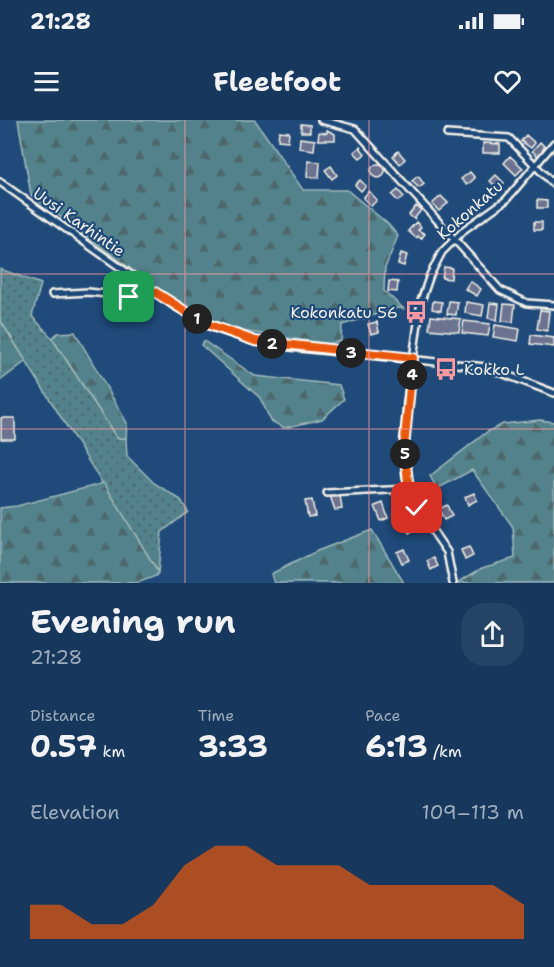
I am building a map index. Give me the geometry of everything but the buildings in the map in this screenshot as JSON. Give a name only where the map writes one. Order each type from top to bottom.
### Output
[{"type":"street","points":[[321,120],[355,129],[500,290],[516,299],[554,305]]},
{"type":"street","points":[[447,134],[508,138],[535,163],[554,185]]},
{"type":"street","name":"Kokonkatu","points":[[453,583],[447,552],[417,508],[409,489],[404,448],[421,301],[430,275],[442,252],[465,229],[506,200],[554,143]]},
{"type":"street","name":"Uusi Karhintie","points":[[0,182],[150,289],[204,323],[255,341],[300,348],[486,367],[554,393]]},
{"type":"street","points":[[52,294],[88,292],[135,297],[143,295],[150,289]]},
{"type":"street","points":[[327,493],[409,489]]},
{"type":"green space","points":[[18,120],[255,120],[303,190],[347,190],[388,224],[398,236],[385,268],[384,291],[404,309],[397,308],[342,325],[341,341],[327,344],[235,330],[207,319],[153,285],[31,195]]},
{"type":"green space","points":[[0,269],[41,284],[32,316],[52,338],[117,438],[126,438],[127,456],[154,483],[181,500],[188,512],[162,532],[158,572],[0,320]]},
{"type":"green space","points":[[0,320],[26,361],[0,381]]},
{"type":"green space","points":[[75,332],[127,423],[126,438],[117,438],[52,338],[58,333]]},
{"type":"green space","points":[[204,341],[255,376],[339,385],[344,399],[322,419],[284,428],[271,421],[260,398],[201,345]]},
{"type":"green space","points":[[540,420],[554,422],[554,583],[457,583],[482,568],[515,558],[513,527],[472,470],[437,489],[430,476],[487,432],[503,424]]},
{"type":"green space","points":[[104,483],[158,572],[156,576],[137,583],[0,583],[0,508],[17,506]]},
{"type":"green space","points":[[372,530],[404,583],[274,583],[271,574],[317,551]]},
{"type":"place","name":"Kokonkatu 56","points":[[416,312]]},
{"type":"place","name":"Kokko L","points":[[446,369]]},
{"type":"route","points":[[129,297],[143,295],[150,289],[204,323],[255,341],[290,347],[413,358],[404,448],[406,476],[417,508]]}]
